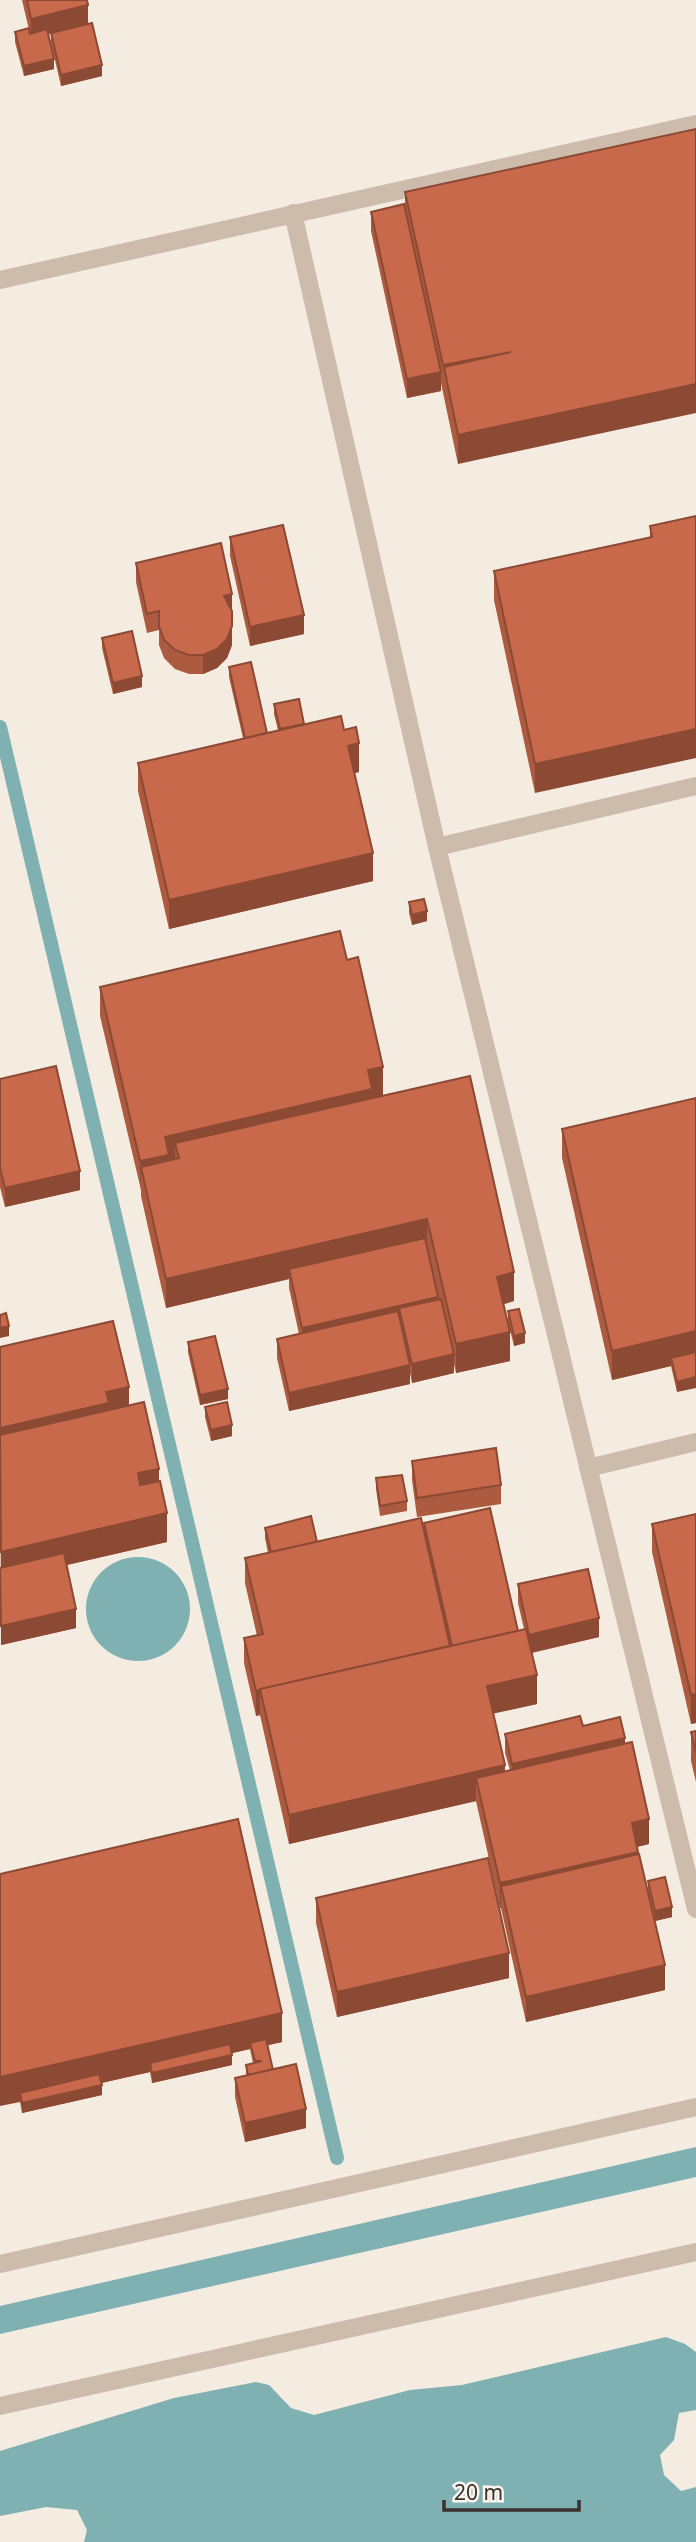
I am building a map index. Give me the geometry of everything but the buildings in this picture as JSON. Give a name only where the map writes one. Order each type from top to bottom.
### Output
[{"type":"street","points":[[0,280],[696,124]]},
{"type":"street","points":[[293,213],[437,848],[696,1909]]},
{"type":"street","points":[[437,848],[696,786]]},
{"type":"street","points":[[588,1468],[696,1443]]},
{"type":"street","points":[[0,2264],[696,2107]]},
{"type":"street","points":[[0,2406],[696,2252]]},
{"type":"water","points":[[138,1557],[158,1561],[175,1572],[186,1589],[190,1609],[186,1629],[175,1646],[158,1657],[138,1661],[118,1657],[101,1646],[90,1629],[86,1609],[90,1589],[101,1572],[118,1561]]},
{"type":"water","points":[[696,2147],[696,2177],[0,2334],[0,2306]]},
{"type":"water","points":[[666,2337],[685,2344],[696,2352],[696,2410],[679,2413],[674,2440],[660,2455],[664,2475],[681,2491],[696,2487],[696,2542],[84,2542],[87,2530],[77,2510],[46,2507],[0,2516],[0,2451],[174,2398],[256,2382],[269,2385],[291,2408],[314,2415],[410,2390],[462,2385]]},
{"type":"waterway","points":[[0,727],[337,2158]]}]
